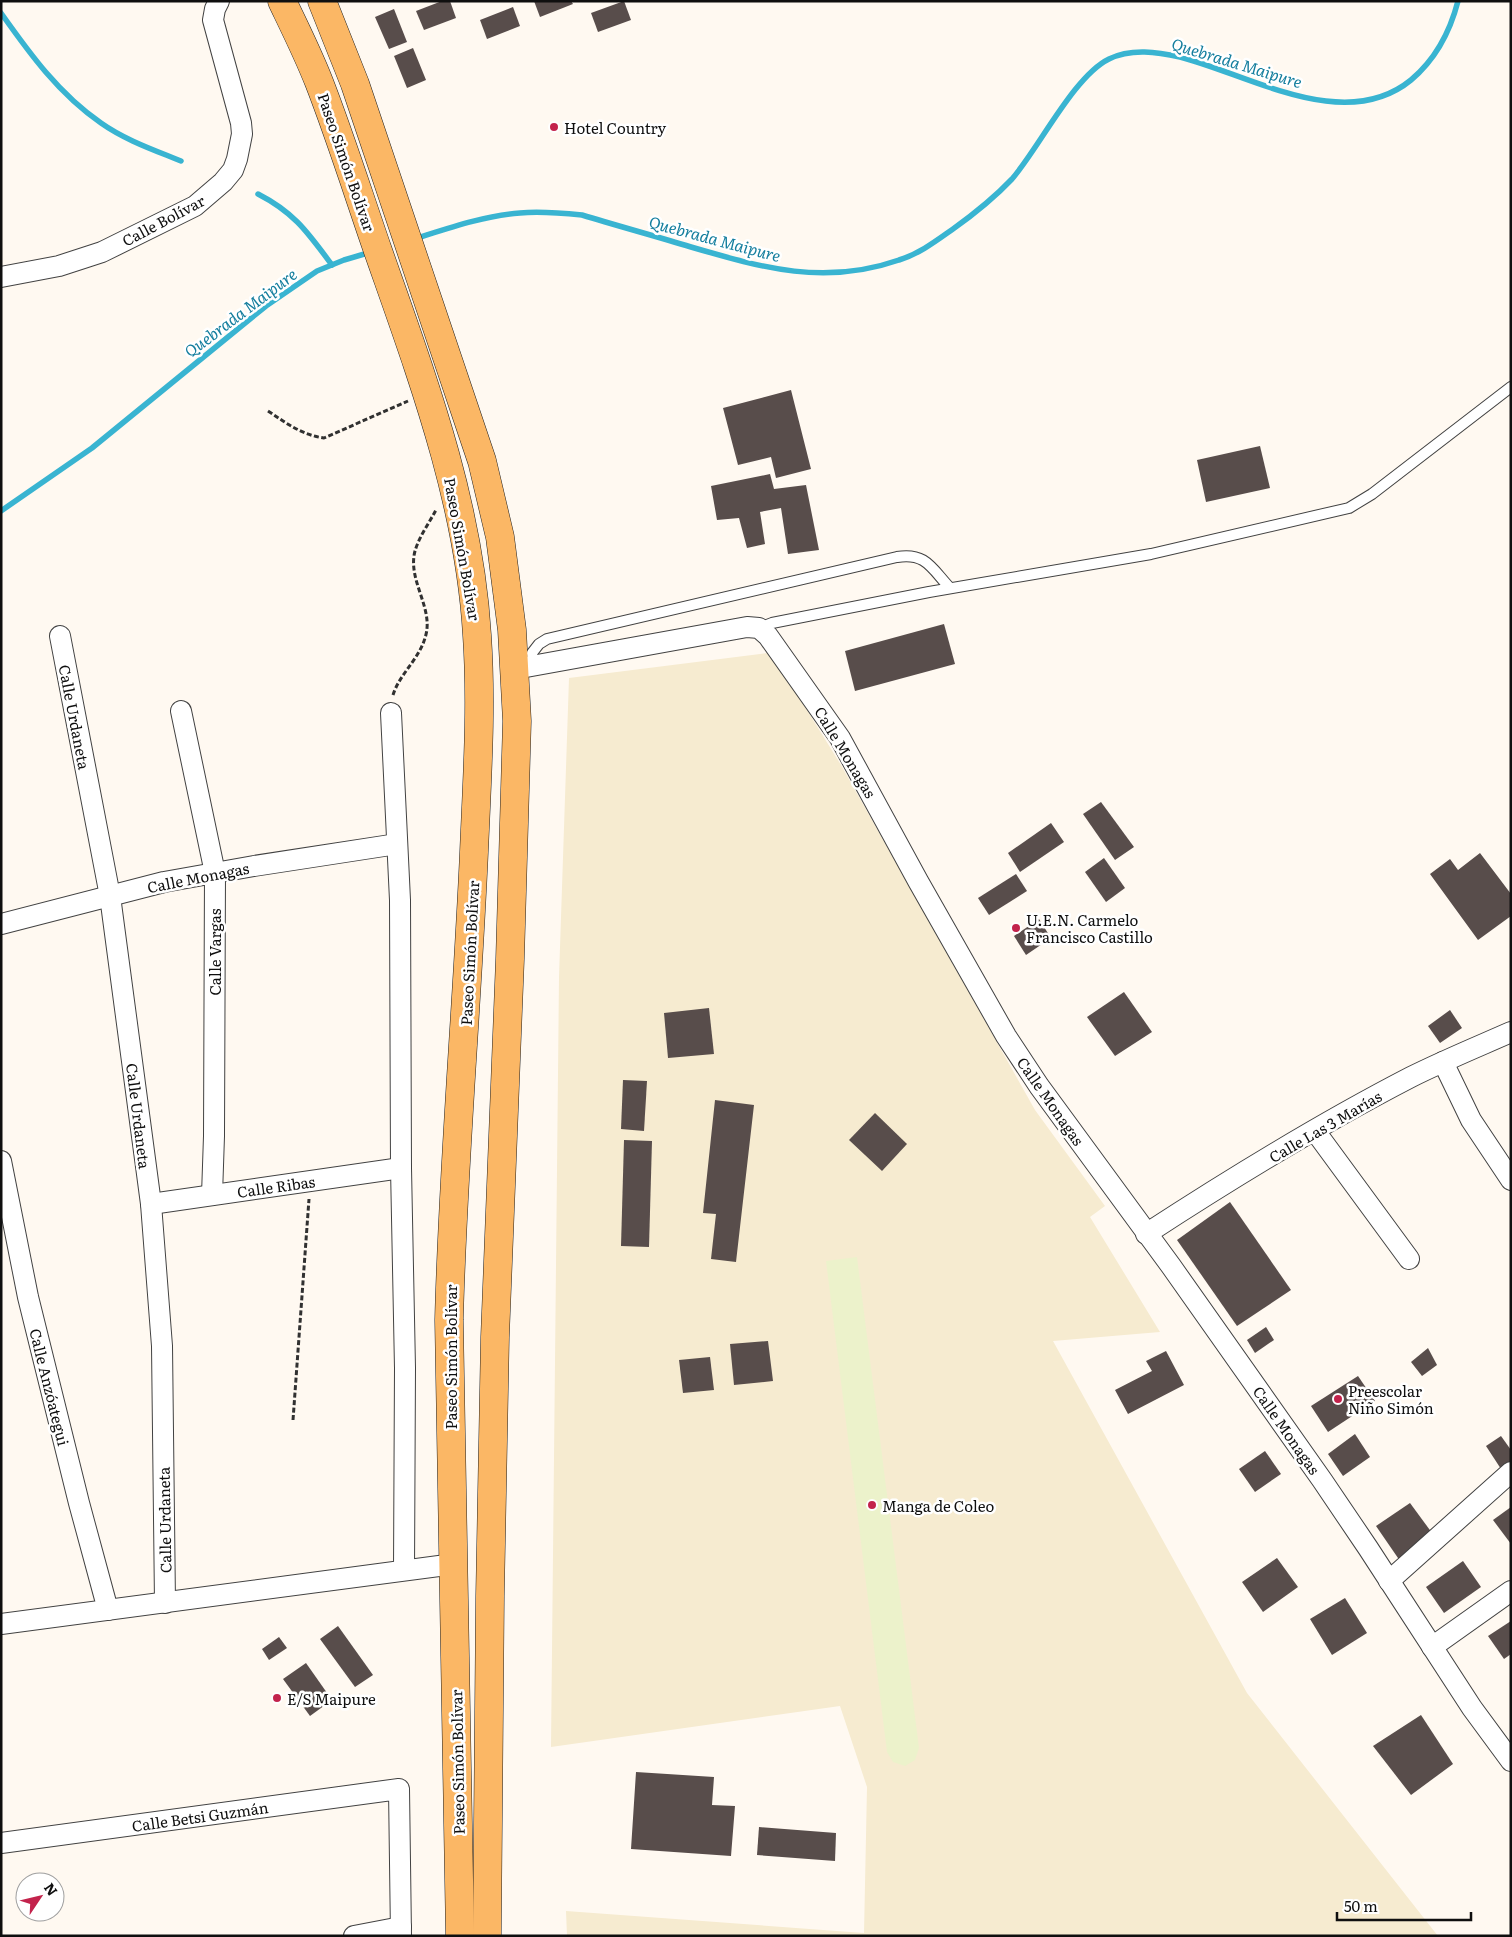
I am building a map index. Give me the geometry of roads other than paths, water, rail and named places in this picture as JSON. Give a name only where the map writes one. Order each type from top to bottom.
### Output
[{"type":"main road","name":"Paseo Simón Bolívar","points":[[282,1],[319,81],[427,392],[453,482],[470,572],[477,632],[479,683],[478,766],[470,954],[451,1246],[449,1330],[460,1936]]},
{"type":"main road","name":"Paseo Simón Bolívar","points":[[322,1],[355,84],[468,416],[492,499],[500,537],[505,578],[524,667],[517,721],[495,1338],[490,1596],[487,1936]]},
{"type":"street","name":"Calle Bolívar","points":[[1,277],[59,266],[102,252],[195,206],[210,195],[228,176],[237,159],[241,129],[213,20],[217,2]]},
{"type":"street","points":[[524,667],[747,627],[759,628]]},
{"type":"street","name":"Calle Monagas","points":[[759,628],[768,636],[840,738],[918,881],[1011,1043],[1045,1094],[1272,1409],[1390,1581],[1472,1708],[1511,1761]]},
{"type":"street","name":"Calle Urdaneta","points":[[60,636],[110,896],[151,1204],[162,1346],[164,1602]]},
{"type":"street","name":"Calle Vargas","points":[[182,711],[215,873],[212,1195]]},
{"type":"street","points":[[391,713],[400,910],[401,1168],[405,1368],[404,1570]]},
{"type":"street","name":"Calle Monagas","points":[[1,924],[164,882],[397,844]]},
{"type":"street","name":"Calle Las 3 Marías","points":[[1146,1234],[1202,1197],[1410,1078],[1511,1032]]},
{"type":"street","points":[[1443,1062],[1471,1120],[1511,1180]]},
{"type":"street","points":[[1315,1131],[1408,1259]]},
{"type":"street","name":"Calle Anzóategui","points":[[1,1161],[28,1297],[79,1503],[108,1610]]},
{"type":"street","name":"Calle Ribas","points":[[151,1204],[401,1168]]},
{"type":"street","points":[[1390,1581],[1511,1472]]},
{"type":"street","points":[[1,1624],[454,1564]]},
{"type":"street","points":[[1432,1647],[1511,1591]]},
{"type":"street","name":"Calle Betsi Guzmán","points":[[1,1843],[399,1789],[401,1931]]},
{"type":"street","points":[[354,1936],[401,1931]]},
{"type":"lane","points":[[759,628],[772,623],[950,588],[1151,554],[1349,508],[1372,494],[1511,387]]},
{"type":"lane","points":[[524,667],[532,653],[547,639],[911,554],[924,560],[950,588]]},
{"type":"waterway","name":"Quebrada Maipure","points":[[414,239],[493,217],[528,212],[559,213],[582,215],[743,262],[769,267],[820,273],[872,268],[920,251],[961,223],[991,199],[1012,179],[1022,166],[1070,96],[1096,68],[1109,59],[1135,52],[1163,54],[1207,65],[1297,96],[1327,101],[1357,102],[1385,95],[1411,80],[1420,72],[1441,44],[1451,23],[1458,1]]},
{"type":"waterway","points":[[1,13],[46,72],[86,112],[120,135],[181,161]]},
{"type":"waterway","points":[[258,194],[291,216],[308,233],[332,265]]},
{"type":"waterway","name":"Quebrada Maipure","points":[[1,511],[92,448],[266,306],[317,271],[371,252]]},
{"type":"place","name":"Hotel Country","points":[[554,127]]},
{"type":"place","name":"U.E.N. Carmelo Francisco Castillo","points":[[1016,928]]},
{"type":"place","name":"Preescolar Niño Simón","points":[[1338,1399]]},
{"type":"place","name":"Manga de Coleo","points":[[872,1505]]},
{"type":"place","name":"E/S Maipure","points":[[277,1698]]}]
